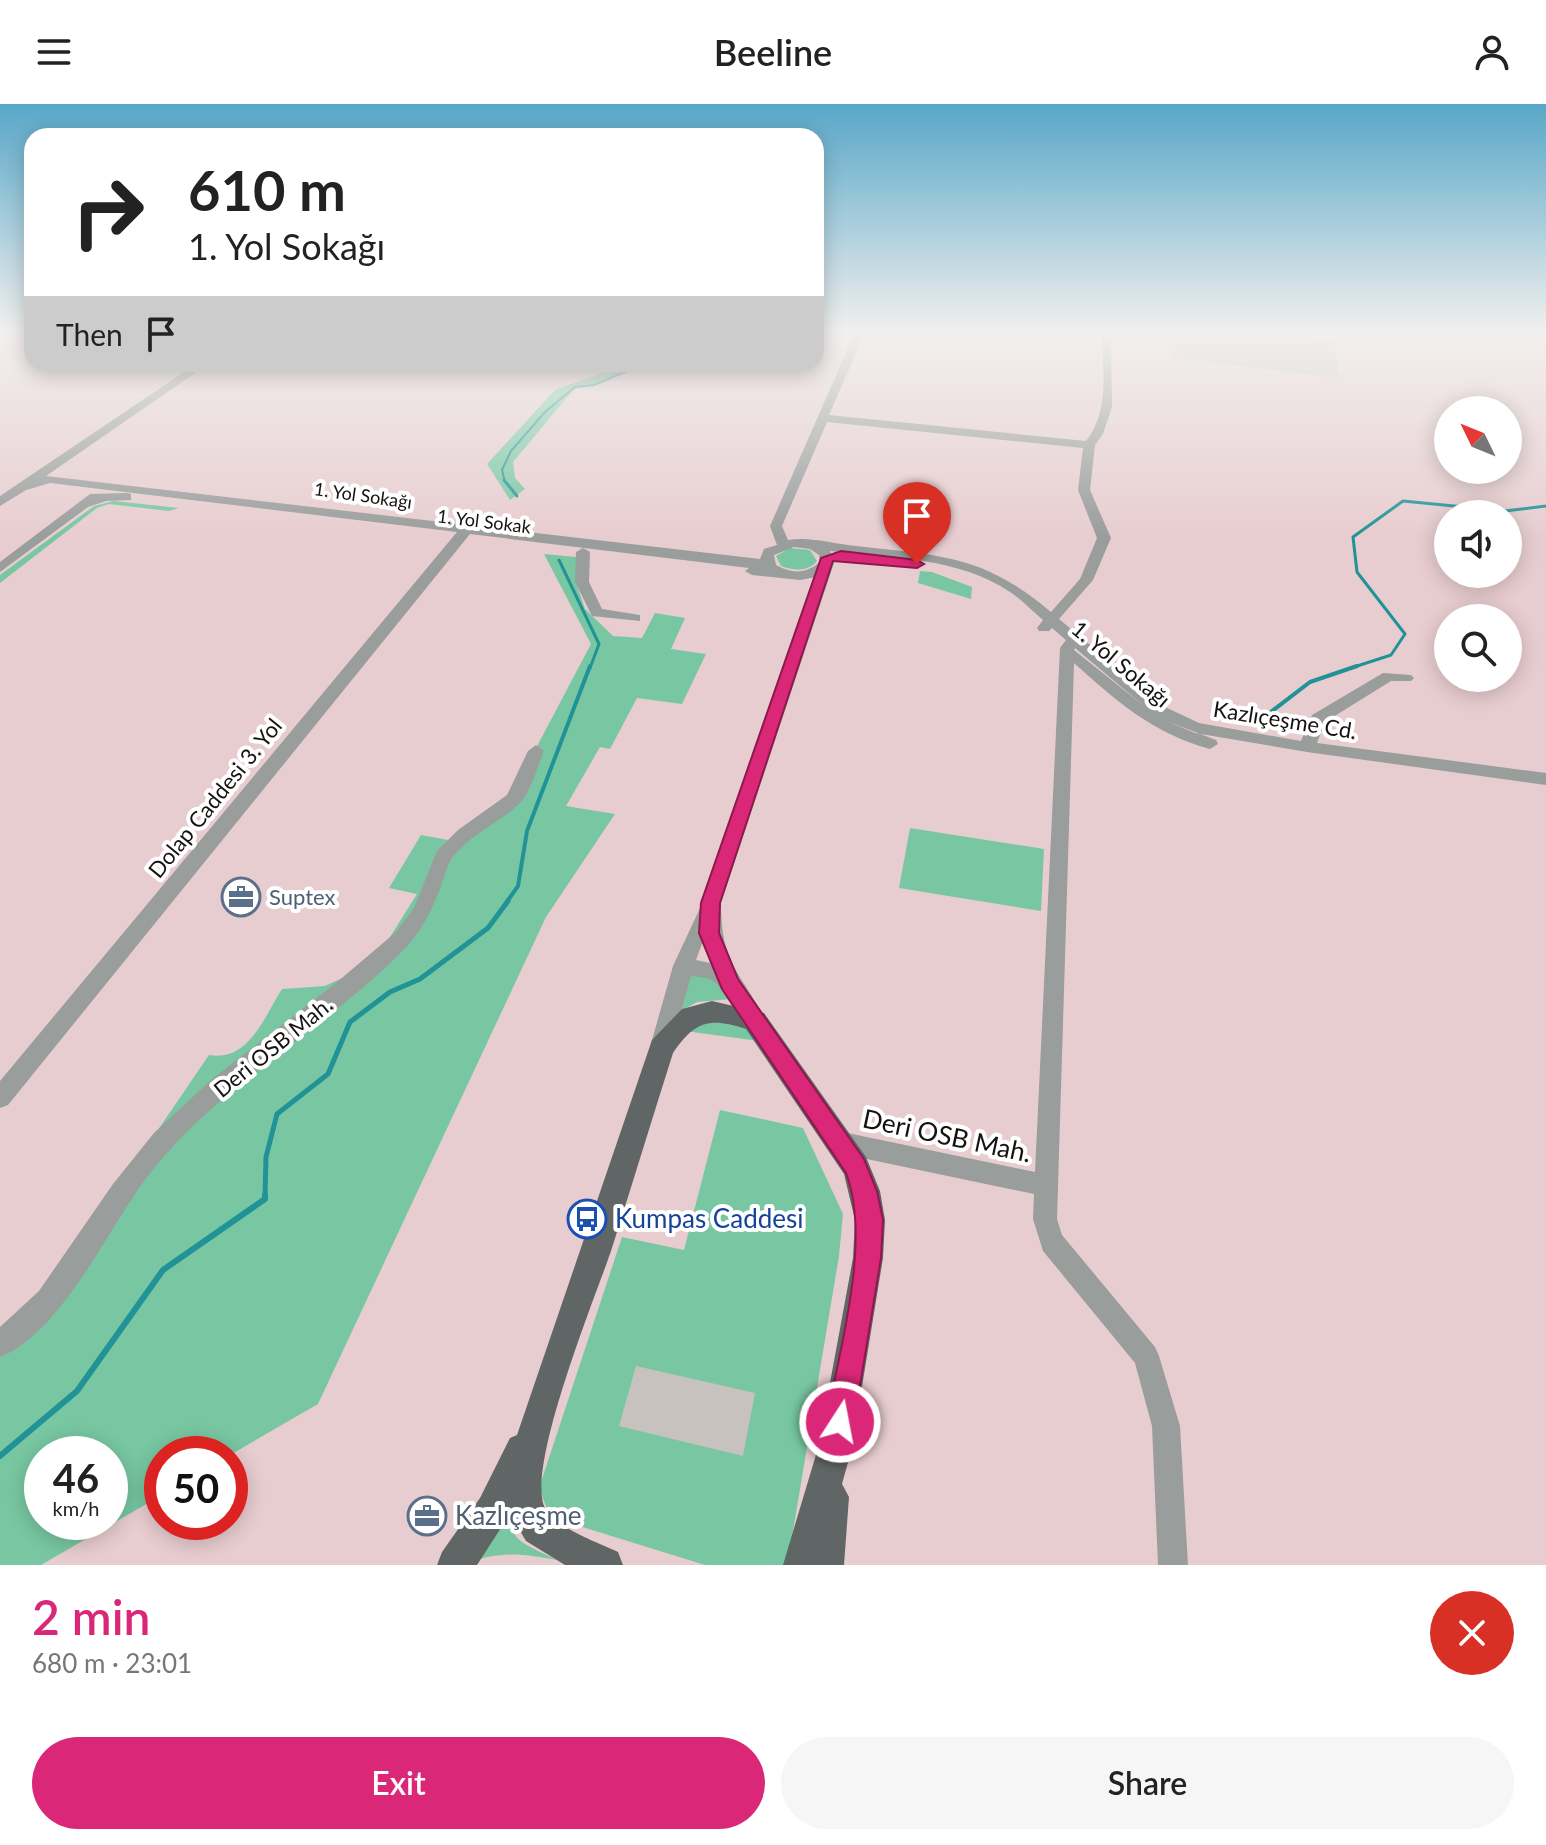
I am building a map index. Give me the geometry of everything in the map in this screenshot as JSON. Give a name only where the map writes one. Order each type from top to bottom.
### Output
[{"type":"main road","points":[[605,1565],[535,1525],[527,1511],[523,1491],[526,1467],[661,1048],[677,1024],[698,1011],[730,1012],[755,1021],[856,1167],[865,1191],[870,1220],[868,1258],[835,1448],[826,1565]]},
{"type":"main road","points":[[455,1565],[493,1511],[546,1398]]},
{"type":"main road","points":[[801,1565],[835,1448]]},
{"type":"street","points":[[0,502],[47,474],[152,400]]},
{"type":"street","points":[[783,544],[776,526],[831,400]]},
{"type":"street","points":[[813,581],[783,574],[767,563],[769,552],[783,544],[813,545],[951,561],[981,571],[1015,589],[1049,624],[1086,580],[1104,538],[1084,490],[1089,445],[1098,436],[1107,400]]},
{"type":"street","points":[[823,418],[1089,445]]},
{"type":"street","name":"1. Yol Sokağı","points":[[47,474],[90,483],[463,534],[751,564],[767,563]]},
{"type":"street","points":[[0,568],[87,504],[97,493],[97,487],[90,483]]},
{"type":"street","name":"1. Yol Sokak","points":[[87,504],[115,495],[783,574]]},
{"type":"street","name":"Dolap Caddesi 3. Yol","points":[[0,1098],[463,534]]},
{"type":"street","points":[[661,1048],[683,966],[711,903],[813,581],[825,563],[813,545]]},
{"type":"street","points":[[583,552],[582,582],[597,613],[635,618]]},
{"type":"street","name":"1. Yol Sokağı","points":[[825,563],[866,557],[947,568],[1005,594],[1049,624]]},
{"type":"street","name":"Kazlıçeşme Cd.","points":[[1049,624],[1159,711],[1219,734],[1546,779]]},
{"type":"street","points":[[1071,644],[1045,1219],[1052,1242],[1146,1356],[1166,1426],[1173,1565]]},
{"type":"street","name":"1. Yol Sokağı","points":[[1071,644],[1147,719],[1183,737],[1294,757],[1546,791]]},
{"type":"street","points":[[1307,747],[1318,719],[1388,676],[1406,678]]},
{"type":"street","name":"Deri OSB Mah.","points":[[0,1344],[40,1311],[141,1166],[181,1122],[403,937],[422,911],[443,856],[464,835],[514,799],[536,751]]},
{"type":"street","points":[[711,903],[709,933],[729,983],[755,1021]]},
{"type":"street","points":[[683,966],[715,972],[729,983]]},
{"type":"street","name":"Deri OSB Mah.","points":[[838,1142],[1045,1185]]},
{"type":"shaded area","points":[[0,400],[1434,400],[1434,484],[1522,484],[1522,400],[1546,400],[1546,1565],[0,1565]]},
{"type":"green space","points":[[546,400],[565,400],[513,462],[515,478],[525,489],[510,500],[487,464]]},
{"type":"green space","points":[[114,501],[179,508],[169,511],[109,504],[97,508],[0,583],[0,575],[94,506]]},
{"type":"green space","points":[[790,548],[810,550],[817,561],[800,570],[781,566],[776,556]]},
{"type":"green space","points":[[544,554],[576,557],[576,583],[585,609],[613,636],[642,638],[655,613],[685,618],[671,649],[706,654],[682,704],[637,698],[610,749],[600,747],[566,806],[615,814],[546,917],[318,1404],[248,1445],[248,1436],[144,1436],[144,1505],[128,1515],[128,1436],[24,1436],[24,1540],[84,1540],[41,1565],[0,1565],[0,1343],[25,1325],[209,1055],[235,1052],[245,1045],[262,1024],[282,989],[325,986],[373,964],[417,894],[389,888],[421,835],[454,841],[507,803],[591,644]]},
{"type":"green space","points":[[920,571],[932,572],[972,587],[971,599],[918,583]]},
{"type":"green space","points":[[910,828],[1044,849],[1041,911],[899,888]]},
{"type":"green space","points":[[690,972],[709,973],[732,999],[697,1002],[675,1014]]},
{"type":"green space","points":[[694,1021],[745,1024],[759,1041],[685,1031]]},
{"type":"green space","points":[[720,1110],[803,1128],[843,1214],[839,1256],[788,1561],[784,1565],[705,1565],[550,1517],[539,1488],[622,1237],[684,1250]]},
{"type":"green space","points":[[512,1492],[511,1521],[516,1537],[557,1560],[509,1555],[487,1557],[462,1565]]},
{"type":"building","points":[[636,1366],[755,1393],[743,1456],[619,1426]]},
{"type":"waterway","points":[[505,481],[502,470],[511,451],[559,400]]},
{"type":"waterway","points":[[505,481],[517,496]]},
{"type":"waterway","points":[[1354,667],[1391,655],[1405,634],[1357,572],[1353,537],[1403,501],[1505,511],[1546,506]]},
{"type":"waterway","points":[[559,560],[599,644],[590,668]]},
{"type":"waterway","points":[[506,903],[518,886],[527,831],[590,666]]},
{"type":"waterway","points":[[1263,718],[1310,682],[1354,667]]},
{"type":"waterway","points":[[265,1197],[266,1157],[277,1114],[328,1074],[350,1022],[390,992],[420,979],[488,928],[508,901]]},
{"type":"waterway","points":[[0,1456],[77,1391],[163,1270],[265,1197]]},
{"type":"place","name":"Suptex","points":[[241,897]]},
{"type":"place","name":"Kumpas Caddesi","points":[[587,1219]]},
{"type":"place","name":"Kazlıçeşme","points":[[427,1516]]},
{"type":"route","points":[[840,1422],[868,1258],[870,1220],[865,1191],[856,1167],[729,983],[709,933],[711,903],[827,558],[841,555],[917,564]]}]
